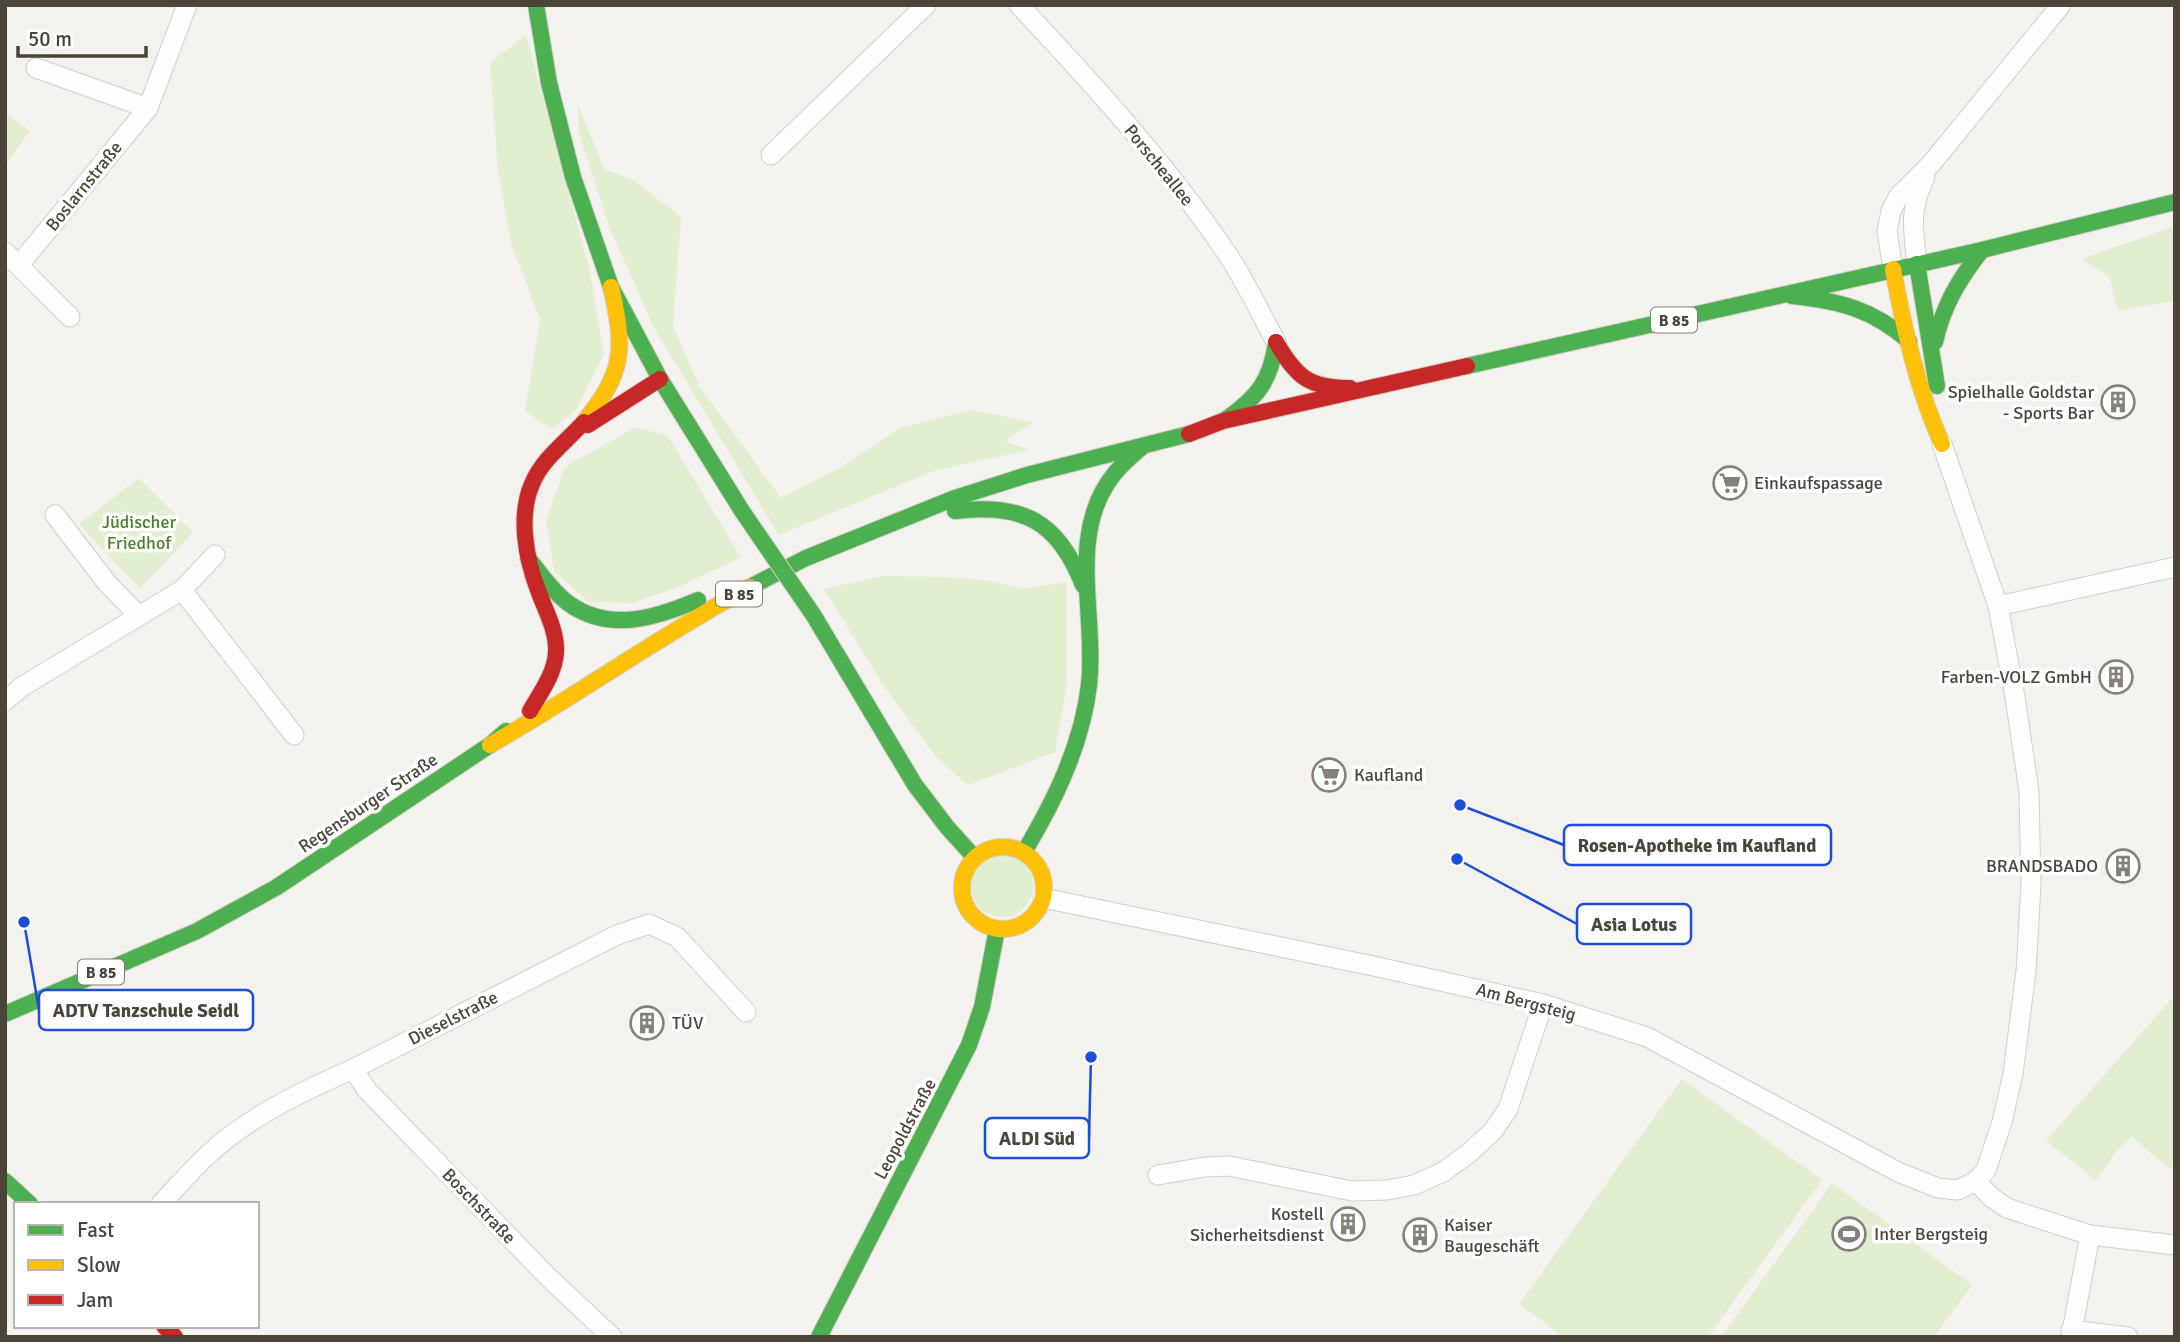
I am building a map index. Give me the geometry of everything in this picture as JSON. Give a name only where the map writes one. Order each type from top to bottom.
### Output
[{"type":"main road","points":[[530,711],[551,672],[556,652],[553,629],[528,558],[526,514],[529,491],[553,453],[572,434],[610,383],[619,363],[618,325],[611,287],[573,177],[549,83],[536,5]]},
{"type":"main road","name":"B 85","points":[[730,585],[794,552],[902,504],[1026,464],[1179,427],[1219,422],[1982,250],[2175,202]]},
{"type":"main road","points":[[1932,356],[1940,318],[1950,293],[1982,250]]},
{"type":"main road","points":[[1917,264],[1941,416],[1942,444]]},
{"type":"main road","points":[[1893,269],[1931,422],[1942,444]]},
{"type":"main road","points":[[611,287],[660,379],[742,511],[814,616],[915,785],[974,857]]},
{"type":"main road","points":[[1783,295],[1852,306],[1892,325],[1909,341]]},
{"type":"main road","points":[[1276,342],[1292,368],[1310,384],[1332,389],[1372,388]]},
{"type":"main road","points":[[1219,422],[1244,407],[1259,392],[1274,361],[1276,342]]},
{"type":"main road","points":[[572,434],[660,379]]},
{"type":"main road","name":"B 85","points":[[490,745],[536,719],[708,610],[806,558],[955,498],[1015,479],[1184,436],[1219,422]]},
{"type":"main road","points":[[1024,852],[1059,791],[1081,726],[1089,685],[1091,653],[1085,560],[1091,515],[1099,496],[1117,470],[1142,447]]},
{"type":"main road","points":[[884,526],[964,510],[1005,509],[1040,522],[1061,542],[1089,599]]},
{"type":"main road","points":[[528,558],[569,604],[584,614],[606,621],[631,622],[657,616],[730,585]]},
{"type":"main road","name":"Regensburger Straße","points":[[5,1014],[197,931],[277,887],[490,745],[530,711],[629,646],[730,585]]},
{"type":"main road","points":[[1005,846],[1024,852],[1038,866],[1044,879],[1043,898],[1032,917],[1021,925],[1008,929],[981,924],[971,915],[964,903],[961,889],[963,876],[974,857],[992,848],[1005,846]]},
{"type":"main road","name":"Leopoldstraße","points":[[819,1337],[969,1045],[982,1007],[998,929]]},
{"type":"main road","points":[[5,1181],[28,1202]]},
{"type":"street","name":"Boslarnstraße","points":[[70,317],[12,259],[148,107],[187,5]]},
{"type":"street","points":[[771,155],[926,5]]},
{"type":"street","name":"Porscheallee","points":[[1019,5],[1115,111],[1189,203],[1248,288],[1276,342]]},
{"type":"street","points":[[1893,269],[1887,230],[1891,211],[1898,197],[1931,164],[2062,5]]},
{"type":"street","points":[[36,68],[148,107]]},
{"type":"street","points":[[1917,264],[1914,203],[1931,164]]},
{"type":"street","points":[[1942,444],[1998,607],[2029,791],[2031,885],[2026,971],[2013,1074],[1992,1157],[1986,1170],[1976,1181],[1991,1197],[2007,1208],[2090,1235],[2175,1245]]},
{"type":"street","points":[[55,515],[107,583],[139,616]]},
{"type":"street","points":[[5,701],[23,686],[182,590],[215,555]]},
{"type":"street","points":[[1998,607],[2175,567]]},
{"type":"street","points":[[182,590],[295,735]]},
{"type":"street","name":"Am Bergsteig","points":[[1043,898],[1543,1004],[1647,1037],[1898,1172],[1938,1188],[1958,1190],[1976,1181]]},
{"type":"street","name":"Dieselstraße","points":[[163,1202],[210,1153],[247,1124],[313,1087],[617,934],[649,924],[677,937],[746,1012]]},
{"type":"street","points":[[1158,1175],[1229,1166],[1352,1191],[1387,1190],[1414,1185],[1443,1172],[1493,1131],[1508,1109],[1543,1004]]},
{"type":"street","name":"Boschstraße","points":[[353,1069],[368,1090],[547,1276],[612,1337]]},
{"type":"street","points":[[2090,1235],[2071,1334],[2128,1337]]},
{"type":"green space","points":[[526,35],[589,268],[604,354],[576,410],[551,429],[525,411],[540,320],[511,243],[498,171],[490,63]]},
{"type":"green space","points":[[578,104],[604,169],[633,180],[681,217],[673,327],[700,387],[781,498],[841,467],[900,428],[970,410],[1034,422],[1005,441],[1029,450],[936,470],[779,535],[655,330],[610,229],[578,131]]},
{"type":"green space","points":[[5,112],[30,131],[5,165]]},
{"type":"green space","points":[[2175,226],[2175,301],[2118,311],[2109,277],[2082,259]]},
{"type":"green space","points":[[636,427],[668,436],[741,557],[683,585],[633,603],[589,602],[554,571],[546,520],[565,467]]},
{"type":"green space","name":"Jüdischer Friedhof","points":[[139,478],[193,532],[140,589],[79,524]]},
{"type":"green space","points":[[882,576],[991,581],[1021,589],[1067,582],[1067,685],[1055,752],[968,785],[936,757],[881,682],[824,589]]},
{"type":"green space","points":[[996,855],[1008,855],[1024,864],[1031,874],[1031,898],[1024,908],[1008,917],[996,917],[985,912],[976,903],[971,892],[971,880],[976,869],[985,860]]},
{"type":"green space","points":[[2175,995],[2175,1172],[2131,1137],[2118,1149],[2096,1180],[2046,1141]]},
{"type":"green space","points":[[1682,1079],[1822,1180],[1708,1337],[1564,1337],[1519,1304]]},
{"type":"green space","name":"Inter Bergsteig","points":[[1832,1183],[1972,1285],[1934,1337],[1721,1337]]},
{"type":"traffic: fast","points":[[536,5],[549,83],[573,177],[611,287],[660,379],[742,511]]},
{"type":"traffic: fast","points":[[1467,366],[1982,250],[2175,202]]},
{"type":"traffic: fast","points":[[1935,342],[1953,293],[1982,250]]},
{"type":"traffic: fast","points":[[1917,264],[1937,386]]},
{"type":"traffic: fast","points":[[1792,296],[1855,308],[1882,321],[1909,341]]},
{"type":"traffic: fast","points":[[1225,420],[1246,404],[1261,387],[1270,368],[1276,342]]},
{"type":"traffic: fast","points":[[750,587],[806,558],[955,498],[1027,475],[1189,434]]},
{"type":"traffic: fast","points":[[1024,852],[1066,772],[1085,707],[1090,658],[1087,548],[1091,521],[1100,496],[1115,473],[1142,447]]},
{"type":"traffic: fast","points":[[955,511],[1000,510],[1035,521],[1062,545],[1083,585]]},
{"type":"traffic: fast","points":[[742,511],[814,616]]},
{"type":"traffic: fast","points":[[528,558],[562,598],[584,612],[600,618],[633,620],[698,600]]},
{"type":"traffic: fast","points":[[814,616],[915,785],[974,857]]},
{"type":"traffic: fast","points":[[5,1014],[197,931],[277,887],[490,745],[506,731]]},
{"type":"traffic: fast","points":[[819,1337],[969,1045],[982,1007],[997,929]]},
{"type":"traffic: fast","points":[[5,1181],[28,1202]]},
{"type":"traffic: slow","points":[[1893,269],[1912,358],[1942,444]]},
{"type":"traffic: slow","points":[[584,422],[607,388],[618,359],[618,327],[611,287]]},
{"type":"traffic: slow","points":[[490,745],[750,587]]},
{"type":"traffic: slow","points":[[995,847],[1011,847],[1026,854],[1037,865],[1044,880],[1044,888],[1041,904],[1032,917],[1011,929],[995,929],[980,922],[969,911],[962,896],[962,880],[969,865],[980,854],[995,847]]},
{"type":"traffic: jam","points":[[1276,342],[1290,364],[1305,378],[1324,386],[1350,388]]},
{"type":"traffic: jam","points":[[1189,434],[1223,421],[1467,366]]},
{"type":"traffic: jam","points":[[588,425],[660,379]]},
{"type":"traffic: jam","points":[[530,711],[550,676],[556,644],[527,551],[525,510],[536,475],[584,422]]},
{"type":"traffic: jam","points":[[166,1328],[175,1337]]},
{"type":"place","name":"Spielhalle Goldstar - Sports Bar","points":[[2118,402]]},
{"type":"place","name":"Einkaufspassage","points":[[1730,483]]},
{"type":"place","name":"Farben-VOLZ GmbH","points":[[2116,677]]},
{"type":"place","name":"Kaufland","points":[[1329,775]]},
{"type":"place","name":"Rosen-Apotheke im Kaufland","points":[[1460,805]]},
{"type":"place","name":"Asia Lotus","points":[[1457,859]]},
{"type":"place","name":"BRANDSBADO","points":[[2123,866]]},
{"type":"place","name":"ADTV Tanzschule Seidl","points":[[24,922]]},
{"type":"place","name":"TÜV","points":[[647,1023]]},
{"type":"place","name":"ALDI Süd","points":[[1091,1057]]},
{"type":"place","name":"Kostell Sicherheitsdienst","points":[[1348,1224]]},
{"type":"place","name":"Inter Bergsteig","points":[[1849,1234]]},
{"type":"place","name":"Kaiser Baugeschäft","points":[[1420,1235]]}]
